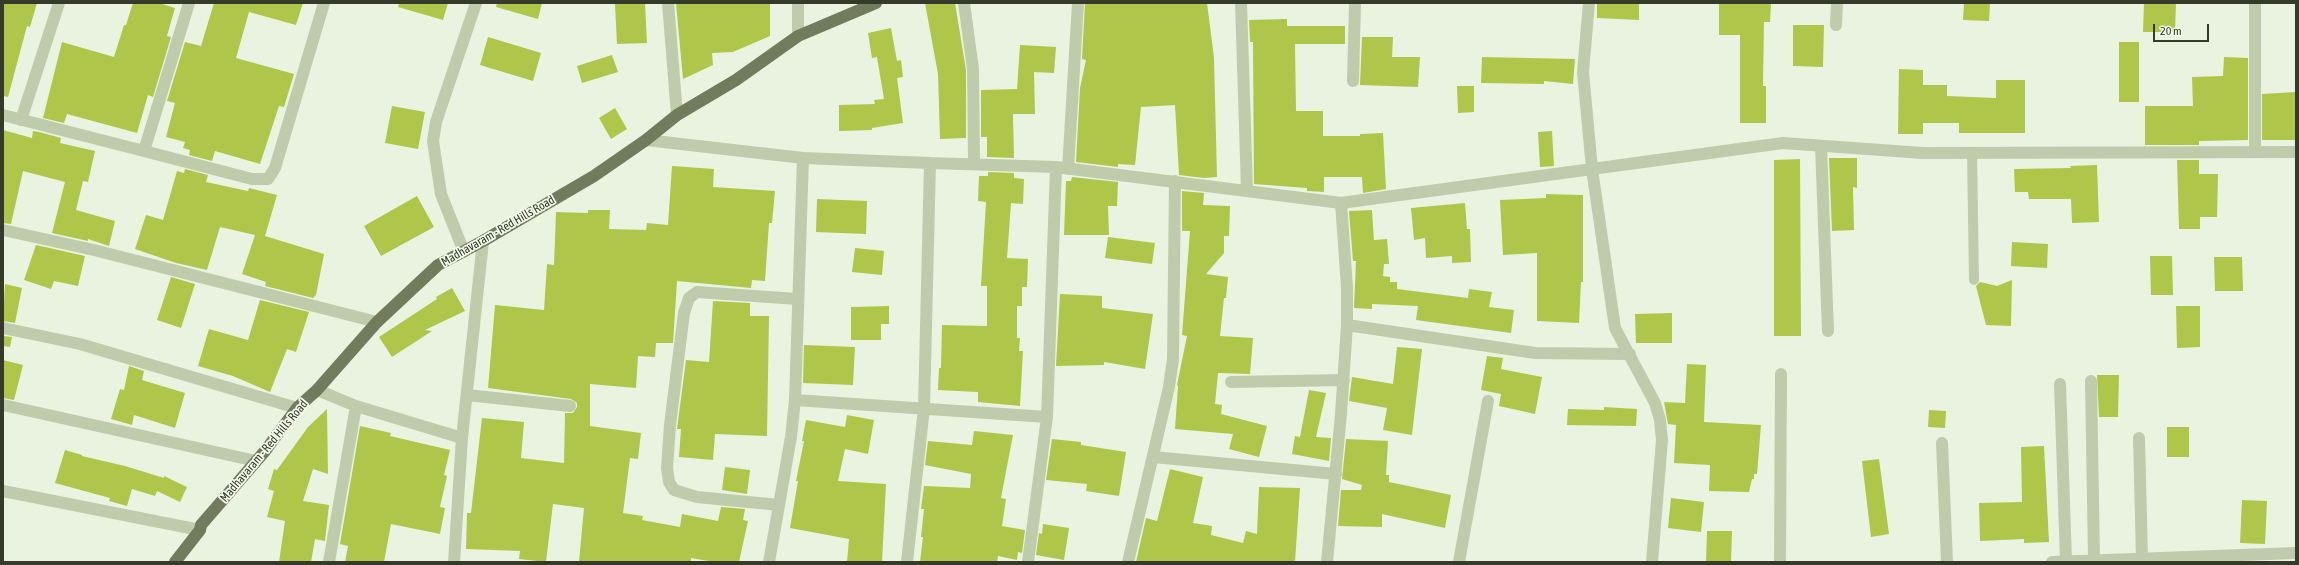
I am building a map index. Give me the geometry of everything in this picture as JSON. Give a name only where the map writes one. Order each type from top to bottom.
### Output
[{"type":"main road","name":"Madhavaram - Red Hills Road","points":[[175,562],[200,530],[201,525],[256,461],[298,408],[317,390],[377,322],[438,266],[594,176],[646,140],[677,116],[736,80],[798,36],[876,3]]},
{"type":"street","points":[[21,120],[59,3]]},
{"type":"street","points":[[144,151],[189,3]]},
{"type":"street","points":[[3,115],[252,179],[268,179],[275,168],[324,3]]},
{"type":"street","points":[[464,252],[441,194],[434,141],[436,122],[476,3]]},
{"type":"street","points":[[668,3],[677,116]]},
{"type":"street","points":[[798,3],[798,36]]},
{"type":"street","points":[[964,3],[973,69],[974,163]]},
{"type":"street","points":[[1028,562],[1047,417],[1062,168],[1078,3]]},
{"type":"street","points":[[1241,3],[1246,190]]},
{"type":"street","points":[[1353,81],[1355,3]]},
{"type":"street","points":[[1589,3],[1583,72],[1592,169],[1615,328],[1655,404],[1660,420],[1662,440],[1652,562]]},
{"type":"street","points":[[1836,25],[1837,3]]},
{"type":"street","points":[[2255,3],[2255,151]]},
{"type":"street","points":[[646,140],[803,158],[930,163],[974,163],[1062,168],[1341,203],[1783,143],[1923,153],[2296,152]]},
{"type":"street","points":[[1821,146],[1828,331]]},
{"type":"street","points":[[769,562],[795,400],[797,299],[803,158]]},
{"type":"street","points":[[907,562],[924,408],[930,163]]},
{"type":"street","points":[[1128,562],[1169,387],[1173,359],[1175,181]]},
{"type":"street","points":[[1327,562],[1344,380],[1347,325],[1347,287],[1341,203]]},
{"type":"street","points":[[3,230],[377,322]]},
{"type":"street","points":[[454,562],[462,438],[483,241]]},
{"type":"street","points":[[779,505],[697,497],[674,490],[669,482],[667,468],[670,425],[684,313],[688,298],[697,292],[797,299]]},
{"type":"street","points":[[1347,325],[1535,353],[1630,354]]},
{"type":"street","points":[[3,328],[80,344],[298,408]]},
{"type":"street","points":[[1780,562],[1781,374]]},
{"type":"street","points":[[1230,382],[1344,380]]},
{"type":"street","points":[[2091,381],[2094,560]]},
{"type":"street","points":[[2060,384],[2072,561]]},
{"type":"street","points":[[317,390],[356,406],[462,438]]},
{"type":"street","points":[[467,395],[570,406]]},
{"type":"street","points":[[795,400],[1047,417]]},
{"type":"street","points":[[1459,562],[1488,401]]},
{"type":"street","points":[[3,405],[256,461]]},
{"type":"street","points":[[329,562],[356,406]]},
{"type":"street","points":[[2139,438],[2142,558]]},
{"type":"street","points":[[1942,443],[1947,562]]},
{"type":"street","points":[[1153,457],[1336,474]]},
{"type":"street","points":[[3,491],[200,530]]},
{"type":"street","points":[[2052,562],[2142,558],[2226,559],[2296,553]]},
{"type":"lane","points":[[1972,152],[1974,280]]},
{"type":"building","points":[[3,3],[37,3],[30,27],[27,26],[8,97],[3,96]]},
{"type":"building","points":[[133,3],[159,3],[175,8],[167,36],[171,37],[153,97],[148,95],[137,133],[67,114],[64,123],[43,118],[62,42],[114,57]]},
{"type":"building","points":[[214,3],[303,3],[296,25],[249,12],[236,58],[294,74],[284,107],[279,106],[260,164],[215,151],[212,161],[189,155],[190,150],[183,148],[185,142],[166,137],[175,103],[167,101],[185,42],[201,46]]},
{"type":"building","points":[[399,3],[448,3],[443,20],[398,7]]},
{"type":"building","points":[[497,3],[542,3],[538,19],[496,7]]},
{"type":"building","points":[[645,3],[647,43],[617,44],[615,4]]},
{"type":"building","points":[[676,3],[770,3],[770,36],[733,52],[712,53],[713,65],[683,79]]},
{"type":"building","points":[[925,3],[955,3],[966,70],[966,138],[940,139],[938,74]]},
{"type":"building","points":[[1085,3],[1207,3],[1214,58],[1217,177],[1204,178],[1179,175],[1175,105],[1141,107],[1135,165],[1118,164],[1118,167],[1076,162],[1080,88],[1086,60],[1082,59]]},
{"type":"building","points":[[1597,3],[1639,3],[1639,20],[1597,18]]},
{"type":"building","points":[[1719,3],[1771,4],[1770,22],[1764,22],[1763,86],[1766,86],[1766,123],[1740,123],[1740,35],[1719,35]]},
{"type":"building","points":[[1964,3],[1990,3],[1989,21],[1963,20]]},
{"type":"building","points":[[2144,3],[2176,3],[2175,32],[2143,32]]},
{"type":"building","points":[[1287,19],[1287,26],[1345,26],[1345,44],[1295,44],[1296,111],[1323,111],[1323,136],[1360,136],[1360,134],[1383,133],[1386,189],[1363,193],[1362,177],[1324,177],[1324,192],[1307,191],[1307,188],[1254,184],[1253,42],[1250,42],[1249,20]]},
{"type":"building","points":[[1793,25],[1824,25],[1823,67],[1793,66]]},
{"type":"building","points":[[891,28],[897,61],[901,60],[903,77],[897,78],[903,123],[872,128],[872,130],[839,131],[839,105],[875,104],[874,100],[884,99],[877,57],[872,58],[868,33]]},
{"type":"building","points":[[488,37],[541,53],[533,81],[480,65]]},
{"type":"building","points":[[1362,37],[1393,37],[1392,57],[1420,57],[1418,87],[1360,85]]},
{"type":"building","points":[[2119,42],[2139,42],[2139,102],[2119,102]]},
{"type":"building","points":[[1020,45],[1056,47],[1054,73],[1034,72],[1035,114],[1013,114],[1014,158],[987,157],[987,137],[981,137],[981,90],[1017,89]]},
{"type":"building","points":[[612,55],[618,72],[582,83],[577,66]]},
{"type":"building","points":[[1482,57],[1575,59],[1573,84],[1544,81],[1544,84],[1481,83]]},
{"type":"building","points":[[2224,57],[2248,58],[2248,140],[2199,141],[2199,145],[2145,145],[2145,106],[2193,106],[2192,77],[2223,76]]},
{"type":"building","points":[[1899,69],[1923,70],[1923,85],[1947,85],[1947,96],[1996,98],[1996,80],[2025,80],[2025,133],[1959,133],[1959,123],[1923,123],[1923,134],[1898,134]]},
{"type":"building","points":[[1457,86],[1474,86],[1474,112],[1458,113]]},
{"type":"building","points":[[2296,92],[2296,140],[2262,140],[2262,94]]},
{"type":"building","points":[[392,106],[425,112],[418,149],[385,143]]},
{"type":"building","points":[[615,108],[627,129],[611,139],[599,118]]},
{"type":"building","points":[[3,130],[32,138],[33,131],[39,132],[61,138],[60,143],[95,151],[88,182],[83,181],[76,210],[115,221],[109,246],[88,239],[88,241],[52,233],[65,182],[23,171],[11,224],[3,223]]},
{"type":"building","points":[[1552,131],[1554,166],[1540,167],[1538,132]]},
{"type":"building","points":[[1829,158],[1857,158],[1857,188],[1853,187],[1854,230],[1832,231]]},
{"type":"building","points":[[1800,159],[1801,336],[1774,336],[1774,160]]},
{"type":"building","points":[[2177,160],[2199,160],[2199,174],[2218,174],[2217,217],[2200,217],[2200,229],[2179,229]]},
{"type":"building","points":[[2097,165],[2099,222],[2072,223],[2071,199],[2029,199],[2028,192],[2015,192],[2014,169],[2071,168],[2070,166]]},
{"type":"building","points":[[672,166],[714,169],[713,187],[775,191],[772,223],[769,223],[765,281],[752,280],[751,288],[677,281],[673,343],[656,343],[655,357],[638,356],[636,388],[590,384],[590,426],[641,433],[638,459],[630,458],[623,513],[643,516],[642,520],[680,527],[682,514],[718,521],[721,507],[745,509],[743,520],[748,521],[739,562],[714,562],[691,558],[691,562],[579,562],[584,508],[553,504],[546,562],[519,559],[520,551],[466,549],[467,513],[471,513],[482,418],[524,422],[521,458],[564,463],[565,413],[573,413],[577,407],[577,403],[571,399],[488,388],[495,305],[544,310],[547,264],[554,265],[556,212],[588,213],[588,210],[610,210],[609,229],[646,230],[647,223],[668,225]]},
{"type":"building","points":[[185,169],[208,175],[206,182],[248,191],[249,188],[277,195],[265,236],[324,254],[316,295],[313,298],[265,286],[266,282],[242,274],[255,235],[220,227],[207,270],[176,263],[135,249],[146,215],[163,220],[177,171],[184,173]]},
{"type":"building","points":[[988,172],[1014,173],[1014,178],[1024,179],[1023,204],[1011,203],[1007,258],[1028,259],[1027,287],[1022,287],[1022,306],[1017,306],[1017,338],[1020,338],[1019,351],[1023,351],[1020,406],[978,402],[978,392],[938,390],[939,368],[941,368],[942,325],[987,326],[987,286],[981,286],[986,202],[978,201],[979,176],[988,176]]},
{"type":"building","points":[[1072,177],[1118,182],[1117,206],[1108,206],[1109,235],[1064,235],[1066,181],[1071,181]]},
{"type":"building","points":[[1182,191],[1204,193],[1203,205],[1230,206],[1229,236],[1224,236],[1224,253],[1206,274],[1228,277],[1220,336],[1253,338],[1250,374],[1218,373],[1215,404],[1222,405],[1221,414],[1267,426],[1259,457],[1229,449],[1233,434],[1175,429],[1177,385],[1187,336],[1182,335],[1190,231],[1182,231]]},
{"type":"building","points":[[1546,194],[1583,195],[1583,282],[1581,282],[1579,323],[1537,321],[1537,253],[1503,255],[1500,200],[1546,198]]},
{"type":"building","points":[[417,196],[434,227],[381,256],[364,226]]},
{"type":"building","points":[[817,199],[867,201],[866,234],[816,232]]},
{"type":"building","points":[[1465,203],[1467,229],[1470,229],[1471,262],[1452,263],[1452,256],[1426,258],[1425,238],[1414,240],[1411,208]]},
{"type":"building","points":[[1372,210],[1374,240],[1387,239],[1389,264],[1384,264],[1383,276],[1390,277],[1390,282],[1397,282],[1397,289],[1468,298],[1469,289],[1492,292],[1489,307],[1514,310],[1511,333],[1416,320],[1418,306],[1372,304],[1372,309],[1354,308],[1356,261],[1353,261],[1349,211]]},
{"type":"building","points":[[1108,237],[1155,243],[1152,264],[1105,258]]},
{"type":"building","points":[[2012,242],[2048,244],[2047,268],[2011,266]]},
{"type":"building","points":[[36,245],[85,256],[78,286],[54,281],[51,289],[24,280]]},
{"type":"building","points":[[855,248],[884,251],[882,275],[852,272]]},
{"type":"building","points":[[2150,256],[2172,256],[2173,295],[2151,295]]},
{"type":"building","points":[[2214,257],[2242,257],[2243,291],[2215,291]]},
{"type":"building","points":[[171,277],[195,284],[181,328],[157,320]]},
{"type":"building","points":[[2012,280],[2011,326],[1986,325],[1976,286],[1980,282],[1997,286]]},
{"type":"building","points":[[5,284],[22,288],[15,323],[3,321]]},
{"type":"building","points":[[452,288],[465,311],[425,330],[432,331],[392,357],[379,337],[437,299],[436,297]]},
{"type":"building","points":[[1060,294],[1102,296],[1102,308],[1153,314],[1145,369],[1104,362],[1104,365],[1056,366]]},
{"type":"building","points":[[260,300],[309,312],[296,352],[287,349],[270,392],[233,376],[198,366],[209,329],[248,340]]},
{"type":"building","points":[[713,301],[750,303],[750,316],[769,316],[767,436],[715,434],[713,460],[679,457],[681,429],[677,429],[686,360],[709,362]]},
{"type":"building","points":[[889,306],[889,324],[881,324],[881,340],[851,340],[851,307]]},
{"type":"building","points":[[2176,306],[2200,306],[2200,347],[2177,348]]},
{"type":"building","points":[[1672,313],[1672,343],[1636,343],[1635,314]]},
{"type":"building","points":[[3,336],[12,337],[10,347],[3,346]]},
{"type":"building","points":[[804,345],[855,347],[853,385],[803,383]]},
{"type":"building","points":[[1397,347],[1422,349],[1412,435],[1383,430],[1387,408],[1349,401],[1352,377],[1393,384]]},
{"type":"building","points":[[1487,356],[1503,358],[1501,369],[1542,377],[1535,414],[1499,406],[1501,394],[1481,390]]},
{"type":"building","points":[[3,360],[23,365],[14,400],[3,398]]},
{"type":"building","points":[[1687,364],[1706,365],[1704,422],[1761,425],[1757,474],[1754,474],[1754,479],[1752,479],[1749,492],[1709,491],[1710,465],[1674,463],[1676,425],[1668,424],[1664,402],[1685,403]]},
{"type":"building","points":[[129,366],[144,371],[142,380],[185,393],[175,428],[134,415],[132,425],[111,419],[120,389],[124,390]]},
{"type":"building","points":[[2097,375],[2119,375],[2118,417],[2099,417]]},
{"type":"building","points":[[1309,390],[1326,393],[1316,437],[1331,438],[1329,461],[1292,454],[1295,436],[1300,437]]},
{"type":"building","points":[[1604,407],[1637,409],[1636,426],[1567,425],[1568,409],[1604,410]]},
{"type":"building","points":[[327,409],[328,474],[313,469],[303,501],[329,505],[325,541],[315,539],[311,562],[279,562],[285,521],[267,517],[274,491],[268,489],[274,469],[277,470],[308,427]]},
{"type":"building","points":[[1929,410],[1946,411],[1945,428],[1928,427]]},
{"type":"building","points":[[847,415],[874,420],[868,454],[845,449],[838,481],[886,484],[882,562],[847,562],[849,539],[790,528],[806,420],[845,427]]},
{"type":"building","points":[[360,426],[391,433],[390,436],[450,450],[444,475],[447,476],[440,507],[445,508],[440,534],[391,524],[384,562],[345,562],[348,546],[340,544]]},
{"type":"building","points":[[2167,427],[2189,427],[2189,457],[2167,457]]},
{"type":"building","points":[[974,431],[1013,435],[1001,498],[1006,499],[1002,526],[1025,530],[1022,553],[1018,552],[1017,560],[998,556],[997,562],[920,562],[924,509],[921,509],[924,486],[970,488],[971,474],[925,465],[928,441],[972,445]]},
{"type":"building","points":[[1052,439],[1081,442],[1081,445],[1126,452],[1119,496],[1086,491],[1087,484],[1046,480]]},
{"type":"building","points":[[1346,439],[1388,441],[1386,475],[1389,475],[1389,482],[1451,495],[1445,528],[1382,514],[1382,527],[1338,526],[1341,490],[1361,490],[1362,485],[1342,479]]},
{"type":"building","points":[[2044,446],[2049,542],[2024,543],[2024,539],[1980,541],[1979,503],[2022,502],[2021,447]]},
{"type":"building","points":[[65,450],[164,478],[164,476],[187,487],[180,502],[157,491],[155,496],[132,489],[127,506],[109,501],[110,498],[55,483]]},
{"type":"building","points":[[1879,459],[1889,534],[1871,537],[1862,461]]},
{"type":"building","points":[[725,467],[750,470],[747,494],[722,490]]},
{"type":"building","points":[[1170,469],[1203,477],[1193,523],[1212,526],[1211,535],[1243,543],[1246,531],[1257,534],[1259,487],[1300,488],[1295,562],[1136,562],[1146,518],[1157,521]]},
{"type":"building","points":[[1671,498],[1704,502],[1701,532],[1668,528]]},
{"type":"building","points":[[2242,500],[2267,501],[2265,544],[2240,543]]},
{"type":"building","points":[[1043,524],[1069,528],[1064,560],[1036,555],[1039,533],[1042,534]]},
{"type":"building","points":[[1707,531],[1732,531],[1731,562],[1706,562]]}]
